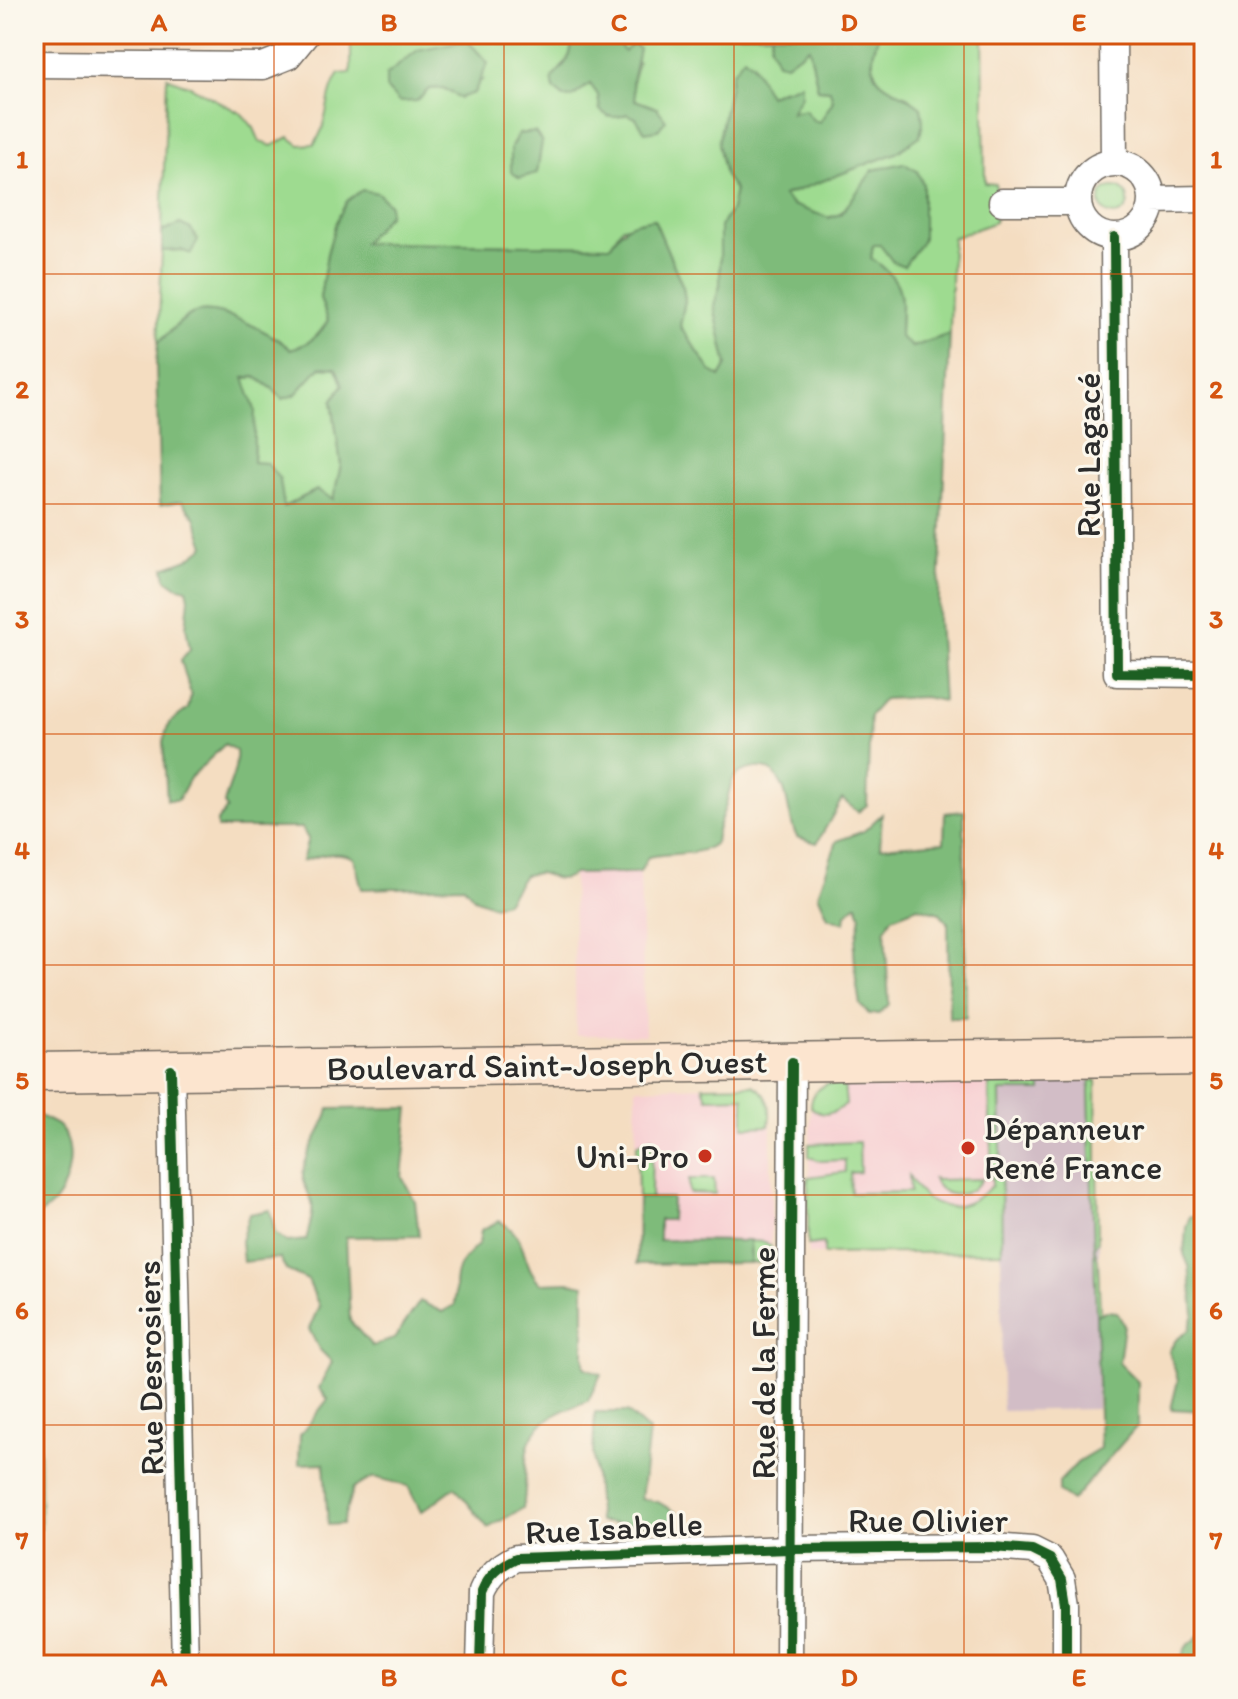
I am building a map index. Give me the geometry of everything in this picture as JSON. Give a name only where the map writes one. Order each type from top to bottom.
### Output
[{"type":"main road","name":"Boulevard Saint-Joseph Ouest","points":[[34,1072],[1204,1056]]},
{"type":"street","points":[[34,64],[263,66],[288,56],[306,34]]},
{"type":"street","points":[[1113,34],[1114,163]]},
{"type":"street","points":[[1114,163],[1126,164],[1145,178],[1152,200],[1143,224],[1133,232],[1114,237],[1097,233],[1087,225],[1077,202],[1084,179],[1102,165],[1114,163]]},
{"type":"street","points":[[1152,200],[1204,199]]},
{"type":"street","points":[[1002,202],[1077,202]]},
{"type":"street","name":"Rue Lagacé","points":[[1114,237],[1117,673],[1204,674]]},
{"type":"street","name":"Rue de la Ferme","points":[[789,1665],[792,1062]]},
{"type":"street","name":"Rue Desrosiers","points":[[171,1070],[185,1665]]},
{"type":"street","name":"Rue Olivier","points":[[790,1549],[1008,1547],[1041,1553],[1056,1568],[1065,1591],[1066,1665]]},
{"type":"street","name":"Rue Isabelle","points":[[480,1665],[482,1592],[499,1567],[516,1558],[790,1549]]},
{"type":"shaded area","points":[[640,872],[645,1035],[576,1035],[573,874]]},
{"type":"shaded area","points":[[1096,1080],[1100,1313],[1096,1315],[1097,1409],[1002,1411],[1000,1081]]},
{"type":"shaded area","points":[[1000,1081],[1002,1252],[808,1254],[811,1102],[819,1088],[827,1084]]},
{"type":"shaded area","points":[[753,1085],[768,1099],[771,1113],[771,1263],[637,1264],[636,1088]]},
{"type":"green space","points":[[348,34],[574,34],[569,56],[552,78],[554,89],[565,98],[572,97],[590,83],[598,95],[600,110],[609,117],[627,114],[636,118],[657,108],[635,100],[632,82],[638,62],[624,53],[614,34],[772,34],[770,46],[786,64],[809,47],[818,89],[830,90],[833,101],[820,122],[790,114],[783,89],[770,95],[759,81],[753,64],[725,176],[735,189],[731,210],[720,227],[720,285],[714,306],[727,365],[720,377],[711,371],[680,326],[685,300],[683,287],[654,219],[622,227],[610,246],[362,243],[389,214],[389,204],[336,222],[320,298],[328,320],[308,342],[290,349],[243,321],[202,312],[192,314],[179,323],[158,343],[162,251],[181,250],[180,224],[162,232],[167,77],[242,114],[254,128],[260,142],[272,146],[289,137],[300,145],[314,144],[323,128],[334,82],[339,74],[351,73],[351,40]],"holes":[[[482,80],[460,98],[443,88],[429,89]]]},
{"type":"green space","points":[[574,34],[614,34],[624,52],[634,43],[639,49],[632,82],[635,100],[657,108],[666,120],[658,130],[645,132],[636,118],[627,114],[613,117],[603,113],[598,95],[590,84],[572,97],[565,98],[554,89],[552,78],[569,56]]},
{"type":"green space","points":[[772,34],[879,34],[873,51],[875,74],[880,81],[921,107],[923,122],[920,136],[896,153],[783,196],[792,205],[829,218],[841,214],[873,170],[903,163],[917,171],[923,184],[923,240],[904,266],[893,262],[880,245],[873,245],[871,258],[892,276],[900,292],[900,337],[912,347],[950,334],[938,619],[943,701],[924,697],[884,699],[870,715],[867,805],[858,812],[842,799],[817,843],[797,837],[783,787],[773,773],[763,768],[747,770],[732,781],[715,843],[709,847],[648,857],[640,872],[634,873],[574,874],[559,879],[539,873],[524,875],[506,902],[494,906],[474,898],[464,886],[362,889],[354,858],[335,854],[302,861],[308,839],[302,828],[217,828],[217,821],[227,809],[224,804],[236,758],[236,751],[225,744],[190,778],[178,800],[167,800],[163,742],[169,723],[188,709],[191,695],[181,660],[190,649],[186,627],[189,598],[187,589],[166,579],[164,568],[188,559],[205,546],[195,517],[182,501],[160,505],[158,343],[179,323],[192,314],[202,312],[214,312],[243,321],[290,349],[313,339],[328,320],[320,298],[336,222],[347,201],[362,190],[378,193],[389,204],[389,214],[363,243],[610,246],[628,226],[654,219],[683,287],[685,300],[680,326],[711,371],[720,377],[727,365],[714,306],[720,285],[720,227],[731,210],[735,190],[725,176],[718,144],[732,73],[744,57],[769,95],[801,84],[801,95],[791,113],[805,110],[814,121],[820,122],[833,101],[830,90],[818,89],[809,47],[786,64],[777,62],[770,46]],"holes":[[[320,367],[336,368],[343,385],[332,401],[341,465],[333,499],[317,490],[284,507],[280,480],[267,463],[253,462],[255,410],[244,378],[256,377],[282,399],[295,395]]]},
{"type":"green space","points":[[879,34],[983,34],[985,183],[996,184],[995,222],[952,238],[950,334],[911,347],[900,337],[901,301],[897,283],[871,258],[873,245],[881,245],[893,262],[923,240],[923,217],[855,195],[840,213],[824,217],[800,209],[782,196],[854,168],[907,96],[886,86],[875,73],[873,56]]},
{"type":"green space","points":[[467,40],[488,63],[474,93],[460,98],[443,88],[429,89],[417,101],[399,102],[386,88],[386,75],[418,50]]},
{"type":"green space","points":[[535,132],[542,142],[537,173],[520,178],[511,172],[511,147],[518,134]]},
{"type":"green space","points":[[1114,187],[1124,191],[1128,201],[1124,211],[1114,215],[1104,211],[1100,201],[1104,191]]},
{"type":"green space","points":[[180,224],[191,229],[198,240],[191,254],[181,250],[162,251],[162,232]]},
{"type":"green space","points":[[320,367],[336,368],[343,385],[332,401],[341,465],[333,500],[317,490],[283,507],[253,462],[254,444],[244,378],[256,377],[273,389],[295,395]]},
{"type":"green space","points":[[964,811],[966,1018],[949,1018],[948,923],[940,913],[918,907],[892,917],[885,930],[889,1004],[879,1014],[869,1014],[860,1005],[856,980],[854,950],[861,916],[857,904],[846,914],[845,923],[828,917],[818,894],[837,841],[864,831],[882,814],[880,847],[944,842],[945,813]]},
{"type":"green space","points":[[1096,1080],[1098,1241],[1094,1247],[1098,1260],[1100,1313],[1096,1315],[1089,1092],[1090,1081]]},
{"type":"green space","points":[[989,1081],[1041,1081],[1041,1091],[1000,1091],[1002,1252],[824,1254],[824,1243],[808,1245],[808,1177],[845,1172],[845,1160],[821,1161],[809,1157],[809,1144],[859,1142],[860,1172],[850,1173],[851,1193],[910,1192],[909,1176],[924,1197],[933,1203],[951,1207],[977,1198],[992,1186]]},
{"type":"green space","points":[[827,1084],[844,1084],[846,1105],[824,1114],[811,1107],[811,1103],[815,1093]]},
{"type":"green space","points":[[753,1085],[768,1102],[769,1126],[744,1127],[744,1097],[707,1098],[703,1086]]},
{"type":"green space","points":[[409,1108],[402,1177],[415,1201],[419,1236],[346,1237],[350,1321],[372,1346],[394,1339],[420,1301],[442,1312],[455,1305],[456,1277],[460,1265],[479,1244],[481,1230],[499,1221],[515,1234],[529,1267],[540,1283],[584,1285],[584,1367],[601,1374],[588,1401],[550,1418],[535,1432],[527,1451],[523,1508],[488,1528],[455,1487],[421,1512],[408,1486],[374,1477],[353,1488],[342,1524],[328,1525],[324,1463],[299,1464],[300,1435],[328,1399],[319,1388],[332,1362],[319,1349],[309,1329],[319,1306],[308,1280],[286,1270],[280,1258],[243,1262],[241,1241],[249,1214],[270,1210],[275,1233],[287,1242],[306,1240],[312,1208],[303,1173],[307,1156],[329,1109]]},
{"type":"green space","points":[[40,1116],[57,1125],[64,1133],[68,1142],[69,1164],[60,1195],[34,1219],[34,1119]]},
{"type":"green space","points":[[652,1138],[651,1198],[638,1198],[637,1144]]},
{"type":"green space","points":[[689,1179],[714,1179],[715,1194],[689,1193]]},
{"type":"green space","points":[[933,1179],[982,1179],[964,1193],[950,1194]]},
{"type":"green space","points":[[638,1198],[672,1198],[671,1220],[659,1220],[659,1240],[750,1241],[751,1263],[637,1264]]},
{"type":"green space","points":[[1190,1216],[1203,1218],[1204,1411],[1171,1409],[1178,1380],[1169,1351],[1176,1340],[1189,1330],[1194,1314],[1189,1266],[1184,1254]]},
{"type":"green space","points":[[750,1241],[765,1242],[771,1246],[771,1263],[751,1263]]},
{"type":"green space","points":[[34,1247],[41,1529],[34,1529]]},
{"type":"green space","points":[[1105,1311],[1117,1312],[1124,1325],[1119,1363],[1138,1382],[1138,1425],[1072,1501],[1059,1492],[1059,1482],[1080,1460],[1100,1448],[1096,1315]]},
{"type":"green space","points":[[595,1412],[627,1412],[649,1431],[641,1499],[658,1502],[677,1513],[674,1527],[599,1522],[593,1454]]},
{"type":"green space","points":[[1203,1633],[1202,1665],[1178,1665],[1186,1647]]},
{"type":"cycle path","points":[[1114,237],[1117,673],[1204,674]]},
{"type":"cycle path","points":[[789,1665],[792,1062]]},
{"type":"cycle path","points":[[171,1070],[185,1665]]},
{"type":"cycle path","points":[[480,1665],[482,1592],[496,1572],[516,1558],[790,1549],[993,1547],[1032,1550],[1050,1559],[1062,1579],[1066,1604],[1066,1665]]},
{"type":"place","name":"Dépanneur René France","points":[[968,1148]]},
{"type":"place","name":"Uni-Pro","points":[[705,1156]]}]
